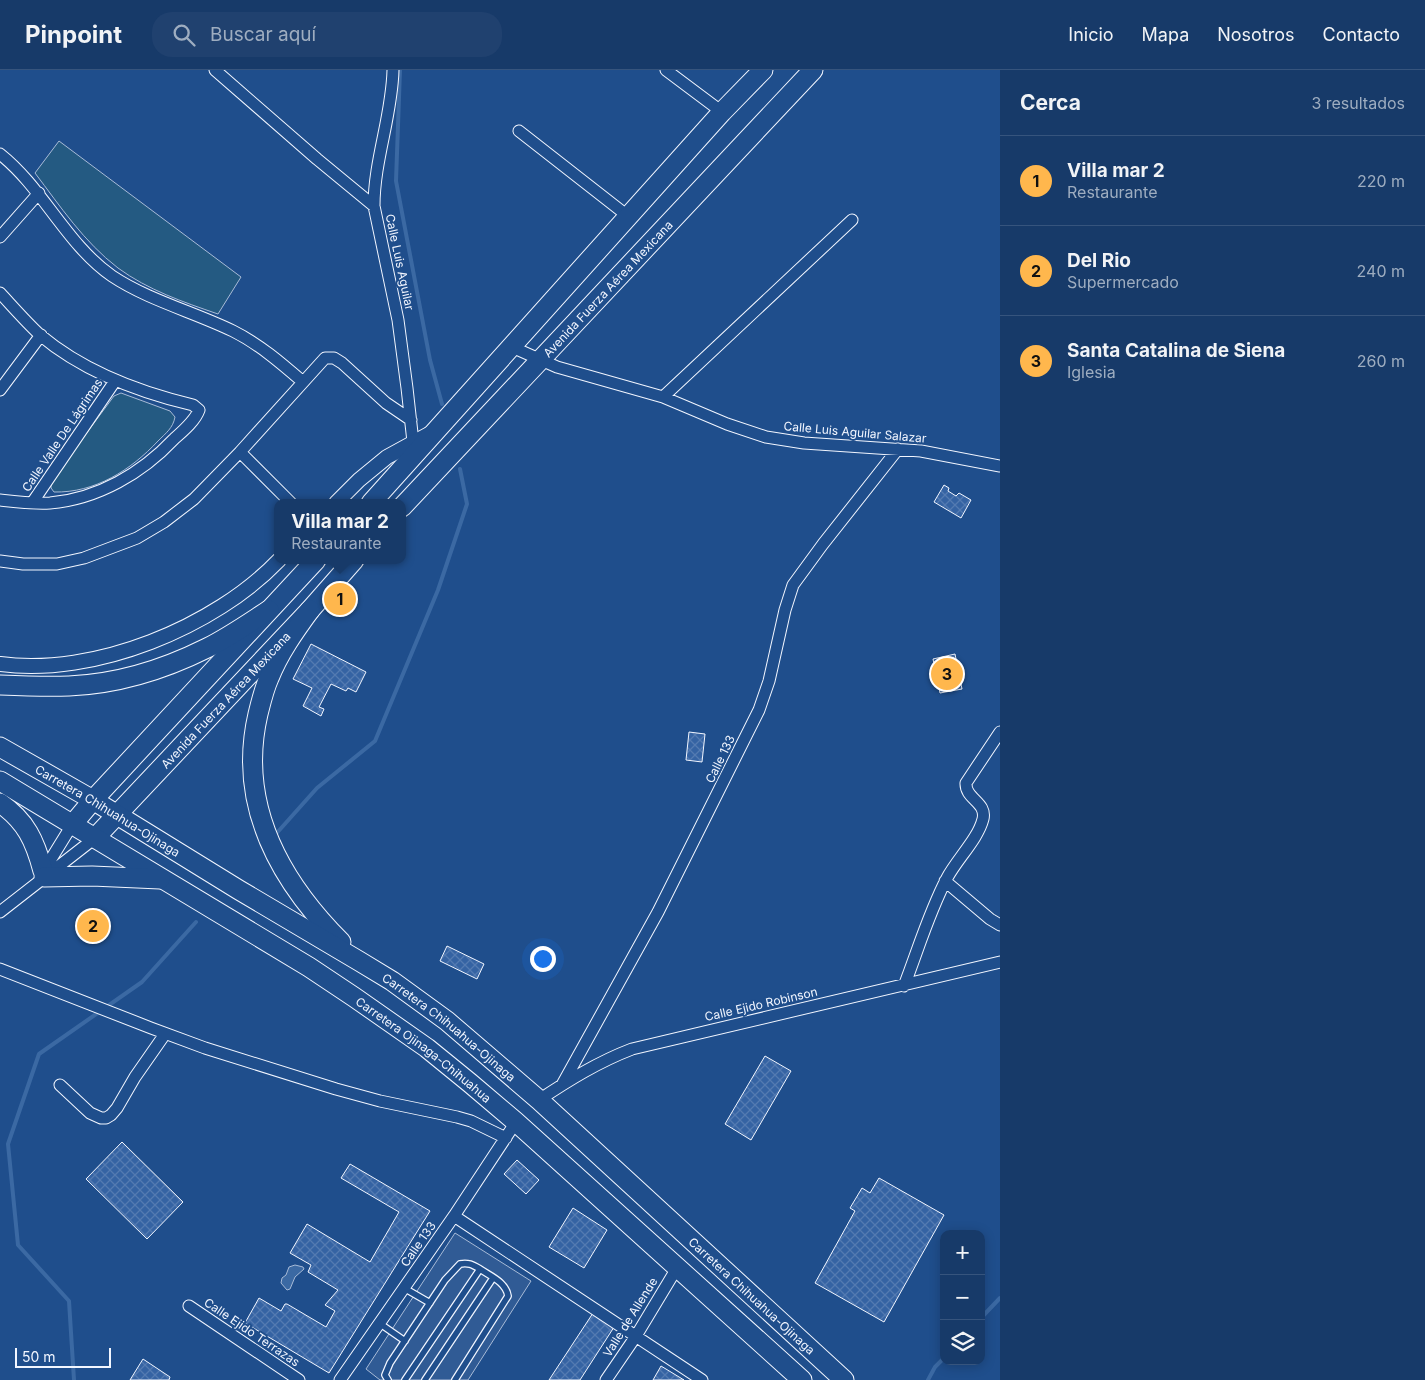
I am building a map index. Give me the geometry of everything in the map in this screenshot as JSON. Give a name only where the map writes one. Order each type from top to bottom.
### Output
[{"type":"main road","points":[[374,499],[439,429],[722,112],[763,70]]},
{"type":"main road","name":"Avenida Fuerza Aérea Mexicana","points":[[406,504],[807,76]]},
{"type":"main road","points":[[72,825],[312,564]]},
{"type":"main road","name":"Avenida Fuerza Aérea Mexicana","points":[[95,838],[310,610],[350,564]]},
{"type":"main road","points":[[0,685],[71,686],[117,680],[153,670],[177,662],[209,647],[270,610]]},
{"type":"main road","points":[[310,610],[286,644],[268,680],[256,724],[253,747],[256,796],[265,832],[287,877],[306,904],[359,961]]},
{"type":"main road","name":"Carretera Chihuahua-Ojinaga","points":[[0,747],[93,800],[392,981],[447,1021],[539,1100],[844,1380]]},
{"type":"main road","name":"Carretera Ojinaga-Chihuahua","points":[[0,781],[309,967],[427,1048],[516,1122],[802,1380]]},
{"type":"main road","points":[[0,803],[10,810],[26,827],[36,847],[41,877],[92,876],[163,880]]},
{"type":"street","name":"Calle Luis Aguilar","points":[[215,70],[317,160],[374,206],[398,320],[413,442]]},
{"type":"street","points":[[374,206],[379,157],[391,96],[393,70]]},
{"type":"street","points":[[666,70],[722,112]]},
{"type":"street","points":[[519,131],[629,217]]},
{"type":"street","points":[[0,154],[24,175],[82,248],[112,276],[140,291],[234,332],[267,352],[303,382]]},
{"type":"street","points":[[0,237],[39,193]]},
{"type":"street","points":[[663,397],[852,220]]},
{"type":"street","points":[[0,293],[40,335],[69,355],[115,381],[146,393],[193,405],[199,410],[175,439],[152,460],[134,474],[119,482],[72,500],[32,504],[0,500]]},
{"type":"street","points":[[0,390],[40,335]]},
{"type":"street","name":"Calle Luis Aguilar Salazar","points":[[512,347],[577,373],[663,397],[766,437],[804,443],[921,451],[1000,466]]},
{"type":"street","points":[[0,561],[24,564],[57,564],[84,558],[138,538],[164,522],[194,499],[240,452],[322,361],[330,358],[342,363],[386,403],[411,420]]},
{"type":"street","name":"Calle Valle De Lágrimas","points":[[32,504],[115,381]]},
{"type":"street","points":[[340,499],[359,480],[387,457],[439,429]]},
{"type":"street","name":"Calle 133","points":[[562,1085],[658,912],[755,718],[769,681],[788,596],[823,544],[898,449]]},
{"type":"street","points":[[240,452],[287,499]]},
{"type":"street","points":[[0,664],[12,666],[51,665],[90,661],[156,640],[186,627],[216,610],[244,592],[263,577],[275,564]]},
{"type":"street","points":[[904,986],[946,881],[984,818],[982,807],[968,792],[966,783],[1000,732]]},
{"type":"street","points":[[41,877],[72,825]]},
{"type":"street","points":[[0,912],[41,877],[95,838]]},
{"type":"street","points":[[946,881],[990,920],[1000,925]]},
{"type":"street","name":"Calle Ejido Robinson","points":[[539,1100],[606,1059],[632,1049],[1000,962]]},
{"type":"street","points":[[0,969],[165,1034],[214,1051],[380,1101],[464,1119],[506,1138]]},
{"type":"street","points":[[60,1085],[90,1113],[106,1118],[117,1108],[135,1077],[165,1034]]},
{"type":"street","name":"Calle 133","points":[[340,1380],[454,1216],[516,1122]]},
{"type":"street","points":[[454,1216],[702,1380]]},
{"type":"street","name":"Valle de Allende","points":[[606,1380],[636,1336],[677,1268]]},
{"type":"street","name":"Calle Ejido Terrazas","points":[[189,1306],[300,1380]]},
{"type":"lane","points":[[388,1380],[385,1375],[386,1370],[445,1280],[460,1264],[470,1264],[493,1278],[506,1288],[508,1292],[507,1299],[455,1380]]},
{"type":"lane","points":[[405,1380],[480,1269]]},
{"type":"lane","points":[[425,1380],[493,1278]]},
{"type":"lane","points":[[404,1288],[430,1303]]},
{"type":"lane","points":[[379,1323],[405,1341]]},
{"type":"shaded area","points":[[59,141],[241,277],[218,314],[179,300],[141,283],[118,268],[94,247],[63,211],[35,173]]},
{"type":"shaded area","points":[[121,393],[170,411],[175,417],[171,427],[147,452],[111,478],[84,489],[54,492],[51,488],[51,481],[114,396]]},
{"type":"shaded area","points":[[455,1233],[531,1281],[468,1380],[380,1380],[366,1369]]},
{"type":"shaded area","points":[[295,1265],[304,1269],[295,1277],[290,1289],[287,1290],[281,1283],[282,1278],[286,1275],[289,1267]]},
{"type":"building","points":[[944,485],[949,488],[948,491],[956,496],[959,493],[971,500],[961,518],[934,502]]},
{"type":"building","points":[[311,644],[366,672],[356,692],[348,688],[346,691],[331,684],[319,707],[324,709],[321,716],[303,706],[312,688],[293,679]]},
{"type":"building","points":[[955,654],[962,689],[940,693],[933,659]]},
{"type":"building","points":[[689,732],[705,734],[702,762],[686,760]]},
{"type":"building","points":[[447,946],[484,964],[477,979],[440,961]]},
{"type":"building","points":[[765,1056],[791,1071],[751,1140],[725,1124]]},
{"type":"building","points":[[122,1142],[183,1202],[147,1239],[86,1179]]},
{"type":"building","points":[[517,1160],[539,1180],[526,1194],[504,1174]]},
{"type":"building","points":[[350,1164],[430,1211],[329,1373],[245,1323],[259,1298],[281,1311],[285,1304],[287,1304],[326,1327],[335,1311],[325,1305],[338,1290],[308,1272],[311,1265],[290,1253],[307,1224],[370,1262],[399,1212],[341,1178]]},
{"type":"building","points":[[879,1178],[944,1215],[884,1322],[815,1283],[855,1211],[850,1208],[862,1188],[870,1193]]},
{"type":"building","points":[[573,1208],[607,1230],[584,1268],[549,1247]]},
{"type":"building","points":[[595,1310],[616,1324],[580,1380],[549,1380]]},
{"type":"building","points":[[143,1359],[170,1377],[169,1380],[130,1380]]},
{"type":"building","points":[[661,1366],[684,1380],[653,1380]]},
{"type":"waterway","points":[[400,70],[396,181],[430,360],[442,404]]},
{"type":"waterway","points":[[275,835],[317,788],[375,741],[438,590],[467,504],[460,469]]},
{"type":"waterway","points":[[74,1380],[69,1301],[18,1245],[8,1144],[39,1054],[142,982],[196,922]]},
{"type":"waterway","points":[[985,1314],[1000,1298]]},
{"type":"waterway","points":[[928,1380],[940,1362]]},
{"type":"place","name":"Villa mar 2","points":[[340,599]]},
{"type":"place","name":"Santa Catalina de Siena","points":[[947,674]]},
{"type":"place","name":"Del Rio","points":[[93,926]]}]
